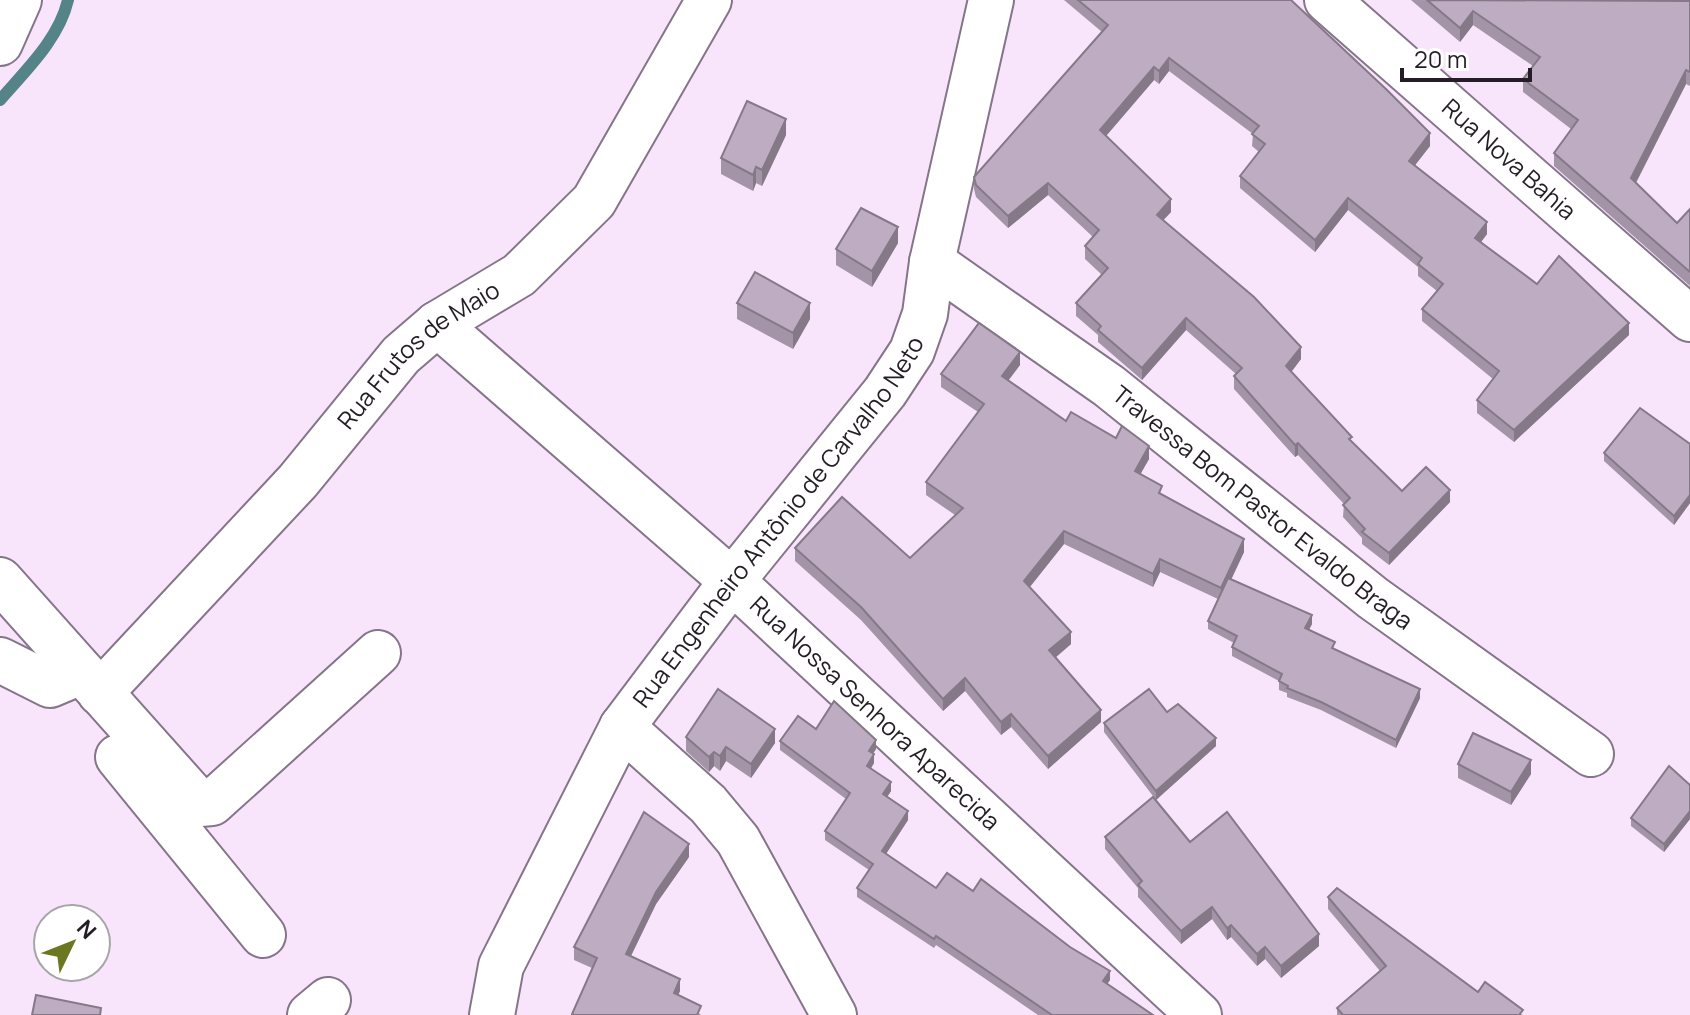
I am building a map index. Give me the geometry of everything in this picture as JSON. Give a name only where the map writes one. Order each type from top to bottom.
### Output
[{"type":"street","points":[[0,43],[19,0]]},
{"type":"street","name":"Rua Frutos de Maio","points":[[80,683],[298,481],[401,355],[437,324],[519,275],[594,201],[709,0]]},
{"type":"street","name":"Rua Engenheiro Antônio de Carvalho Neto","points":[[492,1015],[501,966],[622,727],[732,581],[885,392],[912,351],[925,314],[932,262],[991,0]]},
{"type":"street","name":"Rua Nova Bahia","points":[[1327,0],[1690,319]]},
{"type":"street","name":"Travessa Bom Pastor Evaldo Braga","points":[[932,262],[1109,386],[1373,598],[1591,754]]},
{"type":"street","name":"Rua Nossa Senhora Aparecida","points":[[437,324],[732,581],[1199,1015]]},
{"type":"street","points":[[0,580],[80,683],[263,935]]},
{"type":"street","points":[[0,660],[41,682],[80,683],[195,802],[206,805],[378,653]]},
{"type":"street","points":[[622,727],[708,804],[738,840],[834,1015]]},
{"type":"building","points":[[1078,0],[1291,0],[1430,133],[1409,161],[1487,222],[1475,238],[1537,284],[1559,256],[1629,323],[1514,430],[1477,400],[1499,371],[1422,309],[1443,284],[1418,264],[1422,258],[1348,198],[1315,240],[1240,176],[1265,144],[1252,134],[1259,126],[1169,58],[1159,71],[1154,67],[1100,130],[1171,199],[1157,215],[1254,297],[1301,347],[1286,366],[1352,437],[1349,439],[1402,491],[1426,467],[1450,490],[1389,553],[1362,532],[1365,529],[1343,505],[1350,498],[1298,443],[1295,445],[1234,376],[1242,368],[1186,318],[1142,368],[1098,330],[1101,326],[1076,303],[1108,268],[1085,246],[1099,230],[1048,183],[1008,216],[976,185],[974,177],[1108,25]]},
{"type":"building","points":[[1427,0],[1690,1],[1690,72],[1686,70],[1631,178],[1677,223],[1690,209],[1690,272],[1554,153],[1578,120],[1523,79],[1540,57],[1473,11],[1460,28]]},
{"type":"building","points":[[747,101],[786,119],[762,170],[756,167],[753,175],[721,158]]},
{"type":"building","points":[[861,208],[898,227],[872,271],[836,249]]},
{"type":"building","points":[[755,272],[810,303],[793,333],[737,303]]},
{"type":"building","points":[[979,323],[1020,352],[1002,376],[1066,421],[1071,412],[1116,438],[1122,426],[1149,446],[1135,471],[1162,486],[1159,493],[1244,539],[1221,588],[1160,559],[1153,574],[1064,531],[1024,581],[1071,632],[1049,650],[1101,710],[1048,756],[1011,714],[1001,722],[965,678],[943,699],[861,607],[795,548],[842,497],[910,558],[963,508],[926,482],[984,404],[941,374]]},
{"type":"building","points":[[1640,408],[1690,444],[1690,495],[1674,516],[1604,453]]},
{"type":"building","points":[[1228,578],[1312,615],[1305,628],[1335,642],[1332,648],[1420,689],[1396,740],[1287,688],[1279,681],[1282,674],[1232,647],[1237,636],[1208,621]]},
{"type":"building","points":[[718,689],[775,729],[751,764],[726,747],[720,756],[714,752],[709,757],[686,737]]},
{"type":"building","points":[[1149,689],[1167,712],[1178,704],[1216,738],[1156,791],[1104,723]]},
{"type":"building","points":[[834,701],[876,740],[869,751],[874,754],[867,766],[891,782],[883,794],[908,811],[882,851],[936,888],[947,873],[973,891],[981,879],[1070,947],[1110,971],[1103,981],[1153,1015],[1052,1015],[936,936],[934,939],[857,888],[873,864],[825,831],[850,793],[780,741],[798,716],[816,729]]},
{"type":"building","points":[[1473,733],[1531,760],[1511,792],[1458,764]]},
{"type":"building","points":[[1669,766],[1690,785],[1690,811],[1664,844],[1631,818]]},
{"type":"building","points":[[1153,797],[1190,842],[1227,812],[1319,934],[1281,966],[1265,947],[1257,954],[1231,925],[1227,928],[1212,907],[1181,931],[1138,885],[1142,881],[1105,837]]},
{"type":"building","points":[[644,812],[689,844],[656,892],[626,954],[680,979],[674,993],[701,1006],[697,1015],[574,1015],[597,958],[574,947]]},
{"type":"building","points":[[1337,888],[1478,992],[1485,982],[1523,1010],[1519,1015],[1343,1015],[1337,1008],[1386,966],[1328,897]]},
{"type":"building","points":[[36,995],[101,1008],[100,1015],[32,1015]]},
{"type":"waterway","points":[[0,100],[49,41],[68,0]]}]
